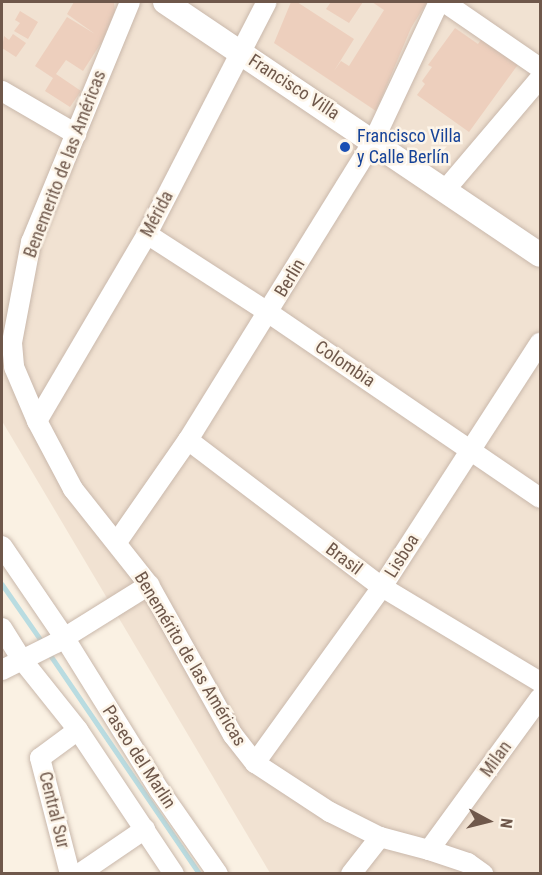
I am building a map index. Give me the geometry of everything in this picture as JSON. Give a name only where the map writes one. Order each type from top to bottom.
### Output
[{"type":"street","name":"Benemerito de las Américas","points":[[8,370],[31,242],[130,2]]},
{"type":"street","name":"Francisco Villa","points":[[165,2],[374,140],[540,255]]},
{"type":"street","name":"Mérida","points":[[37,421],[147,234],[267,2]]},
{"type":"street","name":"Berlin","points":[[117,542],[188,440],[269,313],[374,140],[439,2]]},
{"type":"street","points":[[444,2],[540,68]]},
{"type":"street","points":[[446,189],[540,78]]},
{"type":"street","points":[[2,91],[76,134]]},
{"type":"street","name":"Colombia","points":[[147,234],[470,448],[540,498]]},
{"type":"street","name":"Lisboa","points":[[255,763],[382,587],[540,343]]},
{"type":"street","name":"Benemérito de las Américas","points":[[8,370],[73,489],[149,585],[233,735],[255,763],[330,812],[380,837],[468,863],[483,873]]},
{"type":"street","name":"Brasil","points":[[188,440],[382,587],[540,682]]},
{"type":"street","name":"Paseo del Marlin","points":[[2,546],[60,640],[160,791],[218,873]]},
{"type":"street","points":[[2,670],[60,640],[149,585]]},
{"type":"street","points":[[2,628],[30,657],[174,873]]},
{"type":"street","name":"Milan","points":[[429,850],[540,698]]},
{"type":"street","name":"Central Sur","points":[[70,873],[40,758],[78,730]]},
{"type":"street","points":[[79,873],[145,829]]},
{"type":"street","points":[[351,873],[380,837]]},
{"type":"shaded area","points":[[2,2],[540,2],[540,873],[270,873],[2,421]]},
{"type":"building","points":[[74,2],[114,2],[115,11],[103,40],[83,71],[66,60],[56,74],[81,91],[70,107],[45,91],[53,78],[35,66],[67,17],[95,34],[67,14]]},
{"type":"building","points":[[291,2],[297,2],[354,39],[334,71],[341,61],[349,66],[384,10],[372,2],[427,2],[411,28],[376,111],[274,43]]},
{"type":"building","points":[[331,2],[363,2],[349,23],[326,9]]},
{"type":"building","points":[[20,11],[38,22],[28,39],[14,31],[20,23],[15,20]]},
{"type":"building","points":[[455,28],[478,44],[486,33],[522,59],[469,132],[417,95],[425,84],[422,81],[432,67],[428,65]]},
{"type":"building","points":[[13,34],[26,43],[16,57],[2,48],[4,36],[9,40]]},
{"type":"waterway","points":[[2,584],[43,643]]},
{"type":"waterway","points":[[49,653],[200,874]]},
{"type":"place","name":"Francisco Villa y Calle Berlín","points":[[345,147]]}]
